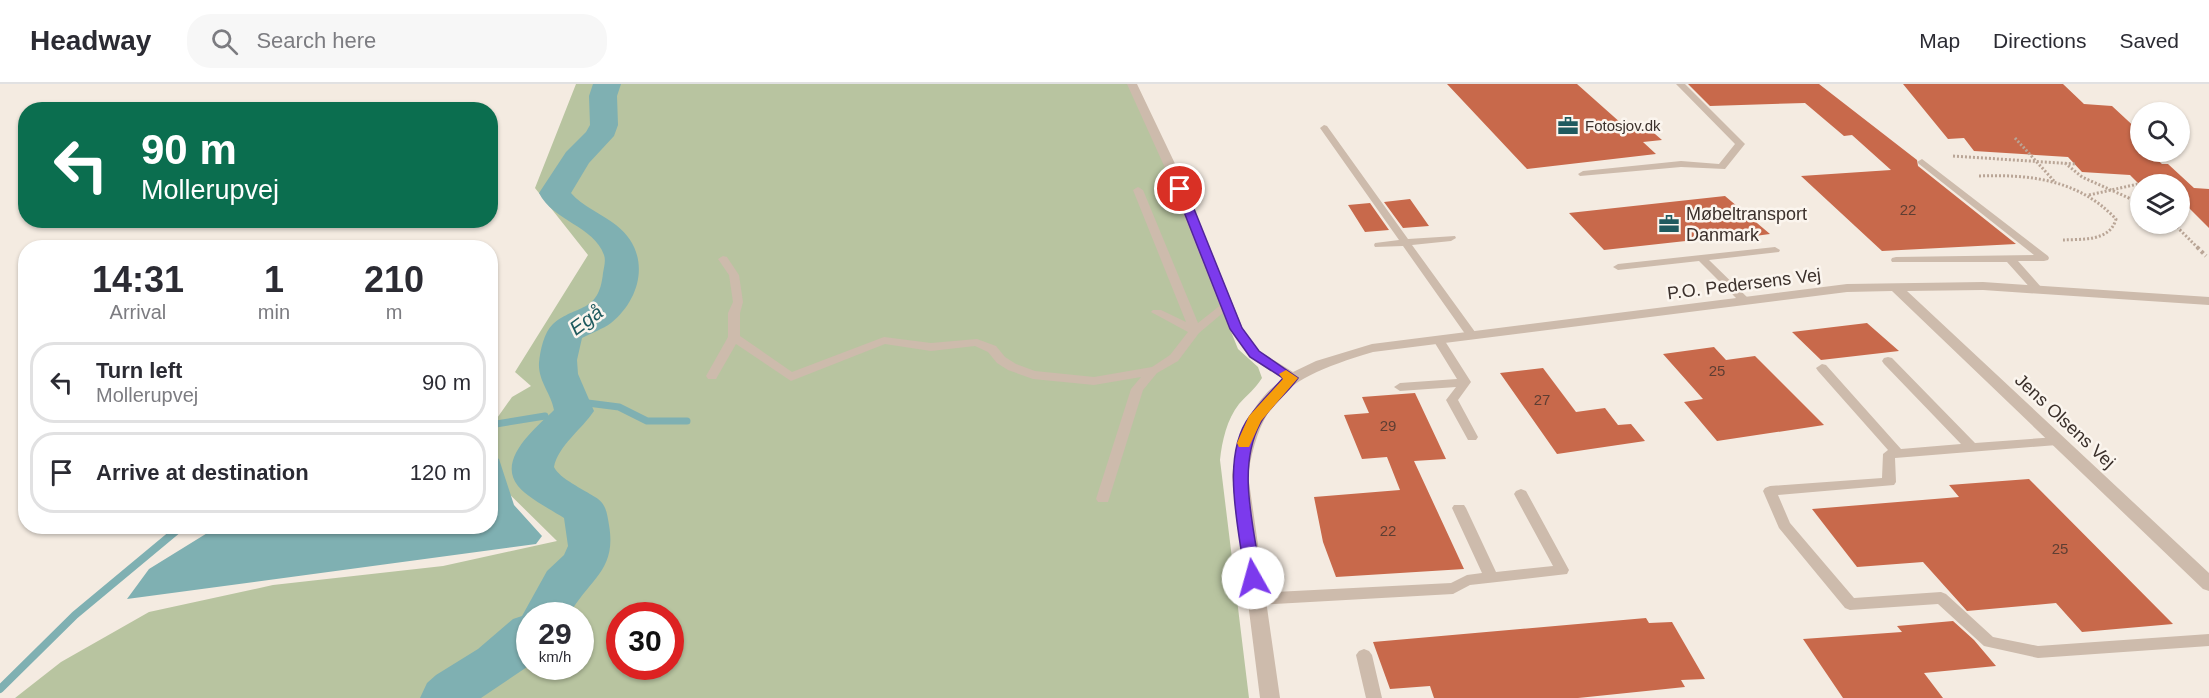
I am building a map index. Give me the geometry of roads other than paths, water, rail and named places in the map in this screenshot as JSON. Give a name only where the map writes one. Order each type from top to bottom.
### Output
[{"type":"street","points":[[1132,84],[1172,170],[1236,329],[1254,354],[1292,378],[1254,420],[1243,446],[1240,475],[1270,698]]},
{"type":"street","name":"P.O. Pedersens Vej","points":[[1292,378],[1328,360],[1372,348],[1847,288],[1894,286],[2037,289],[2209,302]]},
{"type":"street","name":"Jens Olsens Vej","points":[[1894,286],[2209,584]]},
{"type":"lane","points":[[1583,174],[1681,164],[1722,167],[1740,144],[1680,84]]},
{"type":"lane","points":[[1324,128],[1472,336]]},
{"type":"lane","points":[[1896,260],[2044,258],[1922,162]]},
{"type":"lane","points":[[1138,190],[1195,331]]},
{"type":"lane","points":[[1379,245],[1451,238]]},
{"type":"lane","points":[[1618,267],[1775,250]]},
{"type":"lane","points":[[712,376],[734,337],[738,291],[734,275],[723,259]]},
{"type":"lane","points":[[1702,259],[1746,302]]},
{"type":"lane","points":[[2010,259],[2037,289]]},
{"type":"lane","points":[[1103,499],[1137,390],[1144,378],[1174,358],[1195,331],[1227,306]]},
{"type":"lane","points":[[1157,312],[1195,331]]},
{"type":"lane","points":[[734,337],[791,377],[884,340],[931,347],[977,342],[992,349],[1001,360],[1021,372],[1063,379],[1094,381],[1156,370]]},
{"type":"lane","points":[[1439,340],[1465,382]]},
{"type":"lane","points":[[1888,361],[1971,447]]},
{"type":"lane","points":[[1822,368],[1898,453]]},
{"type":"lane","points":[[1400,387],[1465,382]]},
{"type":"lane","points":[[1465,382],[1452,400],[1472,437]]},
{"type":"lane","points":[[2058,441],[1889,454],[1889,482],[1770,491],[1784,525],[1850,604],[1941,598],[1989,642],[2038,652],[2209,640]]},
{"type":"lane","points":[[1256,599],[1453,588],[1467,580],[1562,570],[1521,494]]},
{"type":"lane","points":[[1459,508],[1491,578]]},
{"type":"lane","points":[[1364,655],[1374,698]]},
{"type":"water","points":[[498,458],[514,505],[542,536],[536,544],[127,599],[149,569],[206,534],[498,534]]},
{"type":"waterway","name":"Egå","points":[[553,602],[563,584],[583,564],[590,546],[585,511],[534,477],[533,467],[539,450],[574,411],[572,402],[561,382],[558,367],[559,353],[566,332],[598,315],[619,292],[622,257],[614,241],[605,232],[559,201],[555,193],[577,158],[599,136],[604,125],[603,96],[607,84]]},
{"type":"waterway","points":[[572,401],[619,407],[647,421],[687,421]]},
{"type":"waterway","points":[[498,424],[545,416]]},
{"type":"waterway","points":[[0,689],[75,615],[172,534]]},
{"type":"waterway","name":"Egå","points":[[445,698],[516,647]]},
{"type":"place","name":"Fotosjov.dk","points":[[1568,126]]},
{"type":"place","name":"Møbeltransport Danmark","points":[[1669,224]]}]
